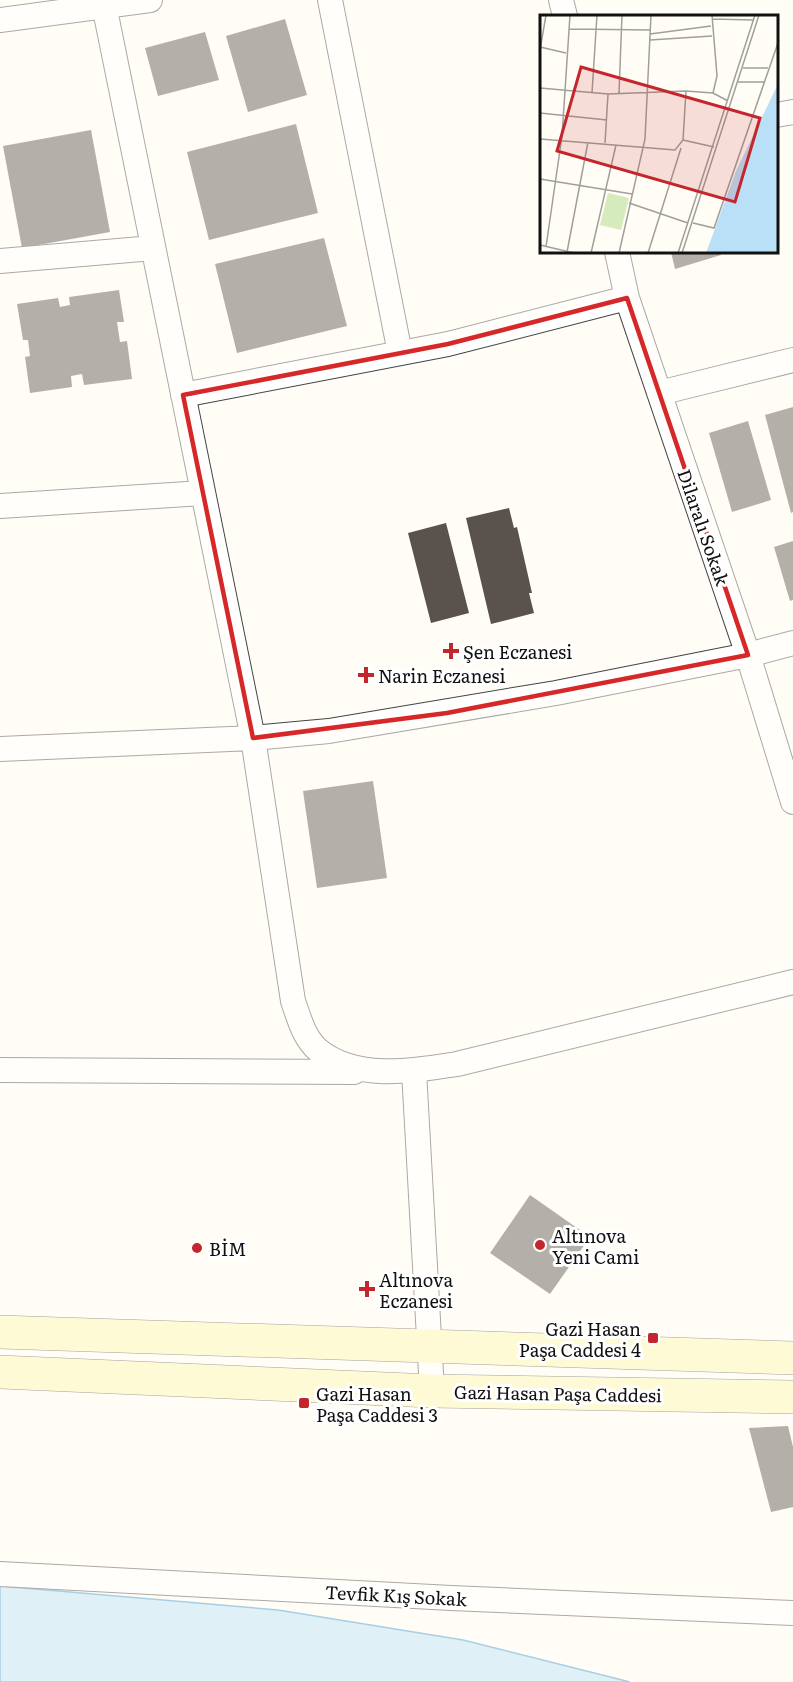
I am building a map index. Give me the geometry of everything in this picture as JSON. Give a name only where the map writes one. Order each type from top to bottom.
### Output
[{"type":"main road","points":[[0,1332],[793,1358]]},
{"type":"main road","name":"Gazi Hasan Paşa Caddesi","points":[[0,1371],[432,1390],[793,1397]]},
{"type":"street","points":[[0,20],[104,2],[150,0]]},
{"type":"street","points":[[330,0],[400,353]]},
{"type":"street","points":[[561,0],[565,15]]},
{"type":"street","points":[[104,2],[253,738],[293,1001],[303,1029],[317,1049],[338,1062],[380,1072]]},
{"type":"street","points":[[778,115],[793,112]]},
{"type":"street","points":[[0,261],[153,248]]},
{"type":"street","name":"Dilaralı Sokak","points":[[617,254],[627,298],[748,655],[793,802]]},
{"type":"street","points":[[183,394],[448,344],[627,298]]},
{"type":"street","points":[[659,393],[793,360]]},
{"type":"street","points":[[0,506],[203,493]]},
{"type":"street","points":[[0,749],[253,738],[329,731],[447,713],[748,655],[793,643]]},
{"type":"street","points":[[0,1071],[414,1071],[468,1061],[793,982]]},
{"type":"street","points":[[414,1071],[432,1390]]},
{"type":"street","name":"Tevfik Kış Sokak","points":[[0,1574],[451,1599],[793,1613]]},
{"type":"highlighted area","points":[[627,298],[748,655],[447,713],[253,738],[183,395],[448,344]]},
{"type":"water","points":[[0,1586],[278,1610],[463,1640],[630,1682],[0,1682]]},
{"type":"building","points":[[285,19],[307,95],[248,112],[226,36]]},
{"type":"building","points":[[205,32],[219,80],[158,96],[145,48]]},
{"type":"building","points":[[296,124],[318,213],[209,240],[187,152]]},
{"type":"building","points":[[91,130],[110,232],[22,248],[3,146]]},
{"type":"building","points":[[324,238],[347,326],[237,353],[215,264]]},
{"type":"building","points":[[671,254],[721,255],[675,269]]},
{"type":"building","points":[[119,290],[124,322],[117,322],[120,342],[127,341],[132,379],[84,385],[82,374],[71,376],[72,387],[30,393],[25,357],[30,356],[28,340],[23,340],[17,304],[58,298],[60,307],[70,305],[69,297]]},
{"type":"building","points":[[793,407],[793,512],[791,513],[765,415]]},
{"type":"building","points":[[748,421],[771,500],[732,512],[709,433]]},
{"type":"building","points":[[509,508],[514,528],[517,527],[532,593],[529,593],[534,613],[491,624],[466,518]]},
{"type":"building","points":[[446,523],[469,613],[431,623],[408,533]]},
{"type":"building","points":[[793,541],[793,600],[790,601],[774,547]]},
{"type":"building","points":[[373,781],[387,878],[317,888],[303,791]]},
{"type":"building","name":"Altınova Yeni Cami","points":[[530,1195],[590,1237],[550,1294],[490,1253]]},
{"type":"building","points":[[788,1426],[793,1447],[793,1507],[771,1512],[749,1428]]},
{"type":"place","name":"Şen Eczanesi","points":[[451,651]]},
{"type":"place","name":"Narin Eczanesi","points":[[366,675]]},
{"type":"place","name":"Altınova Yeni Cami","points":[[540,1245]]},
{"type":"place","name":"BİM","points":[[197,1248]]},
{"type":"place","name":"Altınova Eczanesi","points":[[367,1289]]},
{"type":"place","name":"Gazi Hasan Paşa Caddesi 4","points":[[653,1338]]},
{"type":"place","name":"Gazi Hasan Paşa Caddesi 3","points":[[304,1403]]}]
